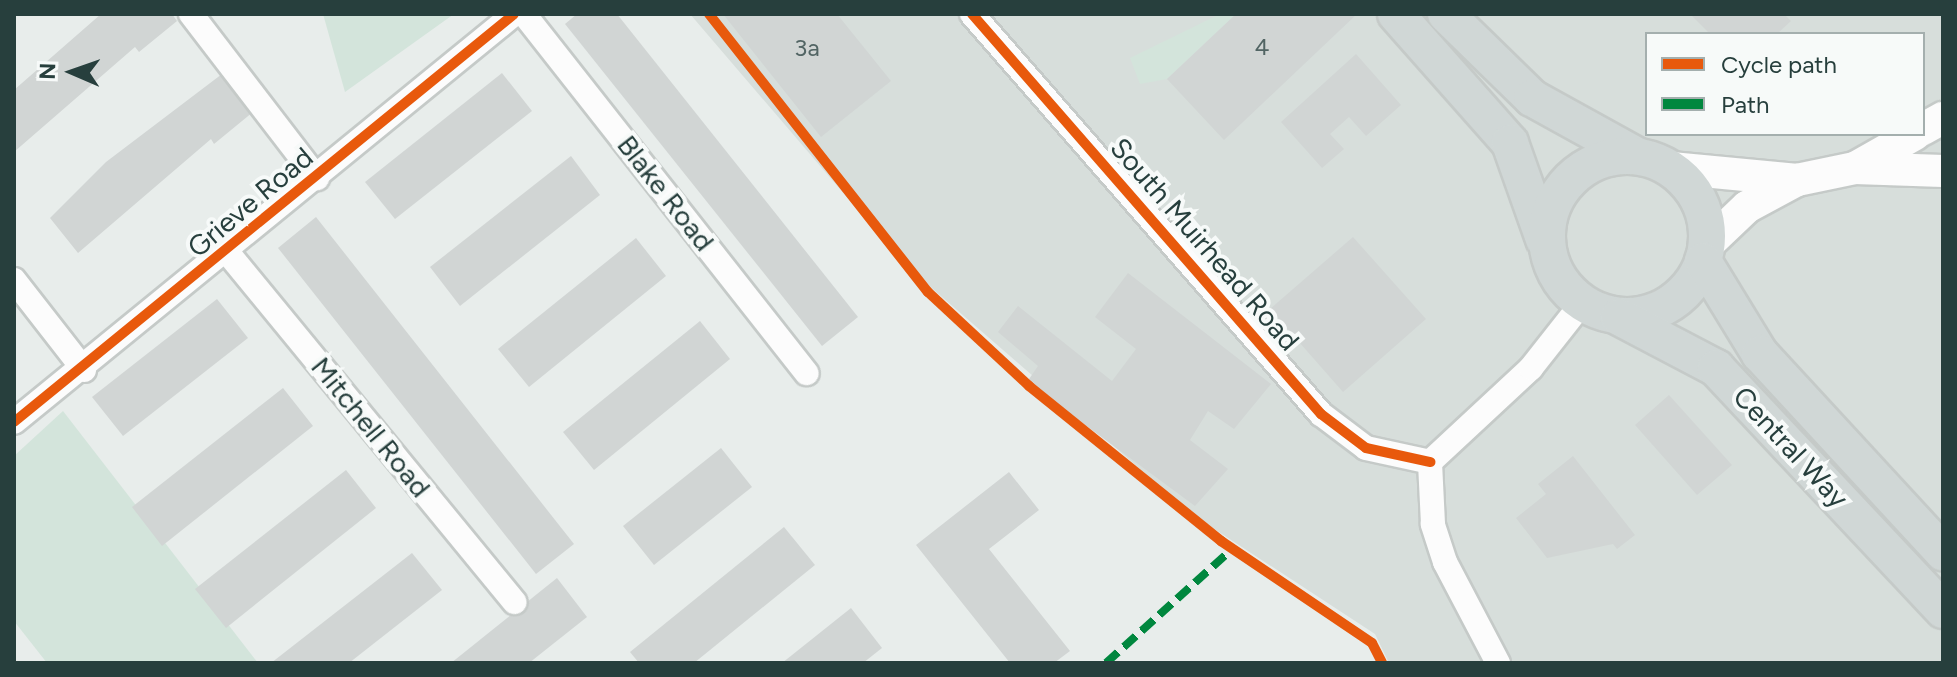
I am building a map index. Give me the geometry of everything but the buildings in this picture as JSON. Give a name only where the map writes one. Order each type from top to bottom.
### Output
[{"type":"main road","points":[[1396,14],[1510,143],[1549,255],[1599,309],[1662,308],[1687,288],[1705,253],[1703,211],[1671,168],[1637,156],[1532,98],[1446,14]]},
{"type":"main road","points":[[1549,255],[1550,213],[1572,177],[1596,162],[1637,156]]},
{"type":"main road","name":"Central Way","points":[[1705,253],[1760,354],[1943,552]]},
{"type":"main road","name":"Central Way","points":[[1599,309],[1716,368],[1943,610]]},
{"type":"street","points":[[191,14],[317,178]]},
{"type":"street","name":"Grieve Road","points":[[14,422],[84,370],[514,14]]},
{"type":"street","name":"Blake Road","points":[[524,14],[806,373]]},
{"type":"street","name":"South Muirhead Road","points":[[972,14],[1321,414],[1366,448],[1430,462]]},
{"type":"street","points":[[1925,128],[1943,118]]},
{"type":"street","points":[[1855,168],[1911,136]]},
{"type":"street","points":[[1671,168],[1797,180]]},
{"type":"street","points":[[1705,253],[1747,207],[1797,180],[1855,168],[1943,171]]},
{"type":"street","name":"Mitchell Road","points":[[227,252],[514,602]]},
{"type":"street","points":[[14,280],[84,370]]},
{"type":"street","points":[[1498,663],[1458,596],[1433,524],[1430,462],[1599,309]]},
{"type":"shaded area","points":[[323,14],[454,14],[345,92]]},
{"type":"shaded area","points":[[690,14],[1943,14],[1943,663],[1389,663],[1375,634],[1193,515],[904,264]]},
{"type":"shaded area","points":[[1220,14],[1236,14],[1167,79],[1140,84],[1130,58]]},
{"type":"shaded area","points":[[63,411],[258,663],[47,663],[14,621],[14,456]]},
{"type":"marked path","points":[[1106,663],[1232,549]]},
{"type":"cycle path","points":[[14,422],[514,14]]},
{"type":"cycle path","points":[[709,14],[928,292],[1029,386],[1221,541],[1372,643],[1382,663]]},
{"type":"cycle path","points":[[972,14],[1321,414],[1366,448],[1430,462]]}]
